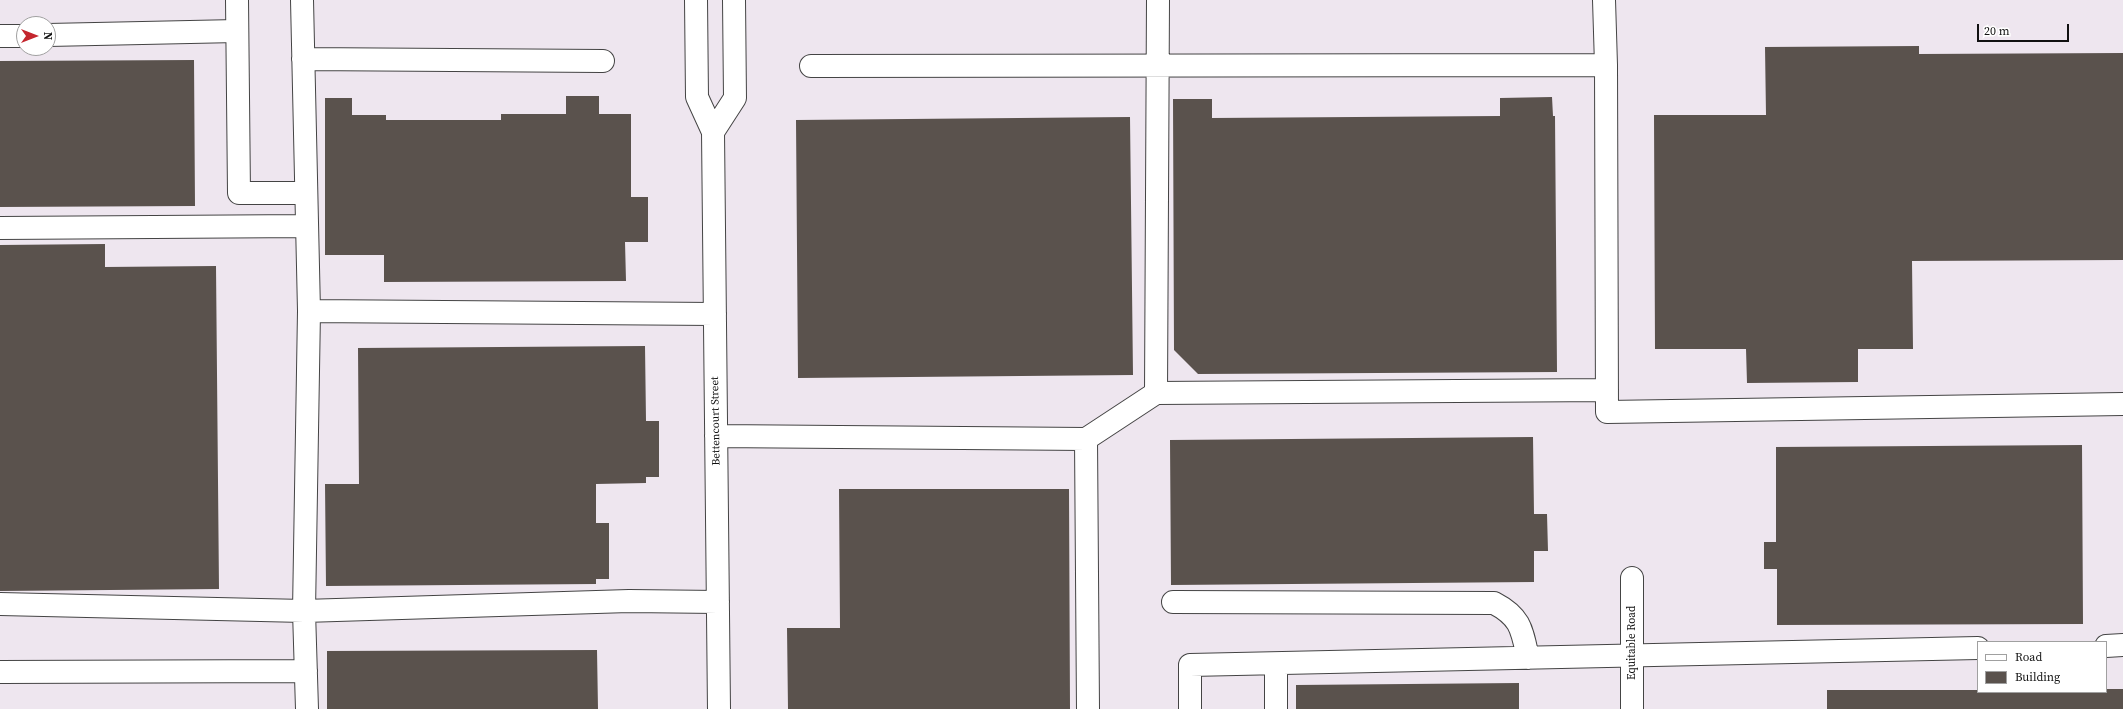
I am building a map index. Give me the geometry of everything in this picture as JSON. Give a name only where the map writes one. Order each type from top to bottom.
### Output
[{"type":"street","points":[[237,0],[239,193],[306,193]]},
{"type":"street","points":[[302,0],[309,311],[304,611],[307,709]]},
{"type":"street","name":"Bettencourt Street","points":[[696,0],[697,97],[713,132],[719,709]]},
{"type":"street","points":[[713,132],[735,98],[734,0]]},
{"type":"street","points":[[1156,393],[1158,0]]},
{"type":"street","points":[[1604,0],[1606,64],[1607,412],[2123,404]]},
{"type":"street","points":[[56,35],[237,31]]},
{"type":"street","points":[[0,36],[16,36]]},
{"type":"street","points":[[303,59],[603,61]]},
{"type":"street","points":[[811,66],[1158,67],[1606,64]]},
{"type":"street","points":[[0,228],[307,226]]},
{"type":"street","points":[[309,311],[715,314]]},
{"type":"street","points":[[716,436],[1086,439],[1156,393],[1607,390]]},
{"type":"street","points":[[1086,439],[1088,709]]},
{"type":"street","name":"Equitable Road","points":[[1632,578],[1632,709]]},
{"type":"street","points":[[0,604],[304,611],[629,601],[718,602]]},
{"type":"street","points":[[1173,602],[1494,603],[1510,611],[1522,631],[1528,658]]},
{"type":"street","points":[[2107,646],[2123,645]]},
{"type":"street","points":[[1190,709],[1190,665],[1977,648]]},
{"type":"street","points":[[1276,664],[1276,709]]},
{"type":"street","points":[[0,672],[306,670]]},
{"type":"shaded area","points":[[0,0],[2123,0],[2123,709],[0,709]]},
{"type":"building","points":[[1919,46],[1919,54],[2123,53],[2123,260],[1912,261],[1913,349],[1858,349],[1858,382],[1747,383],[1746,349],[1655,349],[1654,115],[1766,115],[1765,47]]},
{"type":"building","points":[[194,60],[195,206],[0,207],[0,61]]},
{"type":"building","points":[[566,96],[599,96],[599,114],[631,114],[631,197],[648,197],[648,242],[625,242],[626,281],[384,282],[384,255],[325,255],[325,98],[352,98],[352,115],[386,115],[386,120],[501,120],[501,114],[566,114]]},
{"type":"building","points":[[1552,97],[1553,116],[1555,116],[1557,372],[1198,374],[1174,350],[1173,99],[1212,99],[1212,118],[1500,116],[1500,98]]},
{"type":"building","points":[[1130,117],[1133,375],[798,378],[796,120]]},
{"type":"building","points":[[105,244],[105,267],[216,266],[219,589],[0,591],[0,245]]},
{"type":"building","points":[[645,346],[646,421],[659,421],[659,477],[646,477],[646,483],[596,484],[596,523],[609,523],[609,579],[596,579],[596,584],[326,586],[325,484],[359,484],[358,348]]},
{"type":"building","points":[[1533,437],[1534,514],[1547,514],[1548,551],[1534,551],[1534,582],[1171,585],[1170,440]]},
{"type":"building","points":[[2082,445],[2083,624],[1777,625],[1777,569],[1764,569],[1764,542],[1776,542],[1776,447]]},
{"type":"building","points":[[839,489],[1069,489],[1070,709],[788,709],[787,628],[840,628]]},
{"type":"building","points":[[597,650],[598,709],[327,709],[327,651]]},
{"type":"building","points":[[1519,683],[1519,709],[1296,709],[1296,685]]},
{"type":"building","points":[[2107,689],[2123,689],[2123,709],[1827,709],[1827,690],[1977,690],[1977,693],[2107,693]]}]
